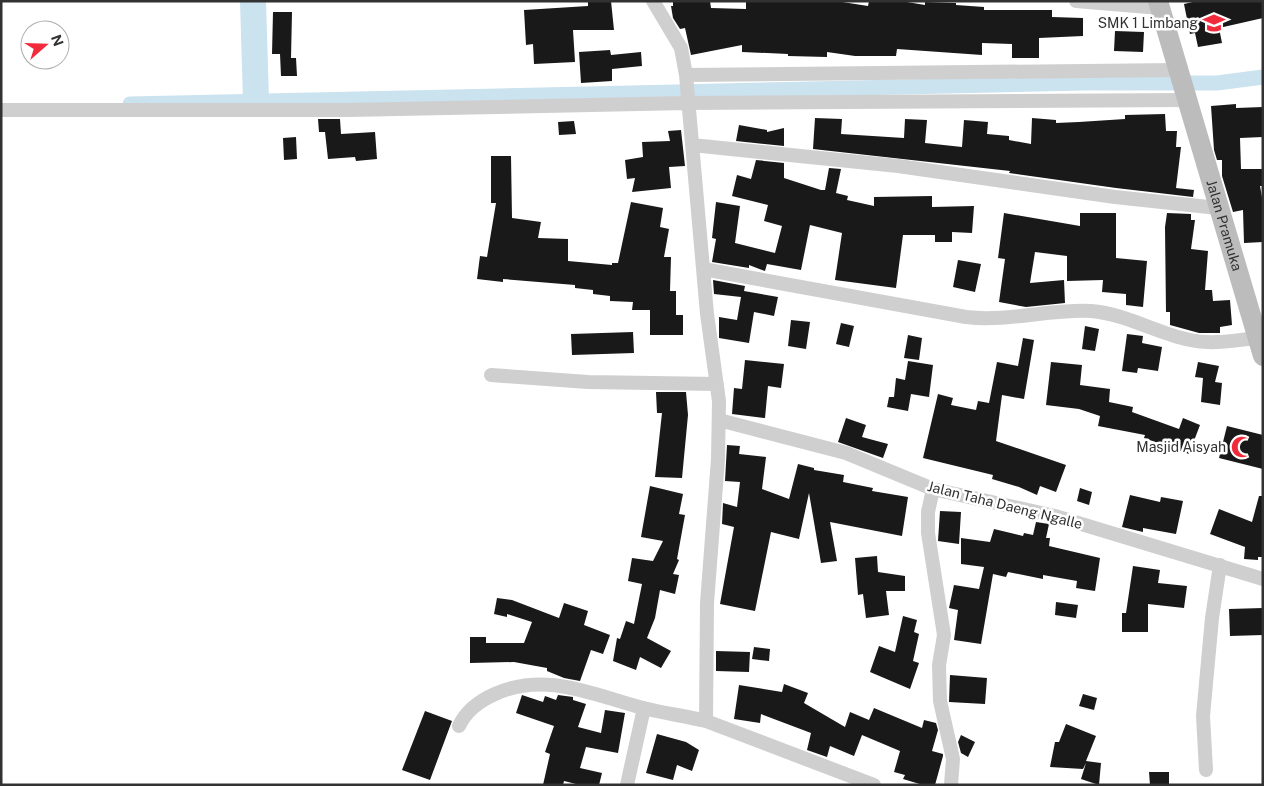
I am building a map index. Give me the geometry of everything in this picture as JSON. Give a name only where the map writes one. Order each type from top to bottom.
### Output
[{"type":"street","points":[[652,1],[681,48],[686,78],[702,269],[720,420],[706,603],[706,721]]},
{"type":"street","points":[[1076,1],[1159,5]]},
{"type":"street","name":"Jalan Pramuka","points":[[1159,5],[1260,347]]},
{"type":"street","points":[[686,78],[1182,85]]},
{"type":"street","points":[[1,110],[348,110],[1182,85]]},
{"type":"street","points":[[692,145],[898,166],[1106,195],[1218,208]]},
{"type":"street","points":[[702,269],[974,318],[1090,311],[1110,314],[1191,340],[1260,347]]},
{"type":"street","points":[[491,375],[588,382],[717,384]]},
{"type":"street","name":"Jalan Taha Daeng Ngalle","points":[[720,420],[846,453],[933,489],[1055,516],[1135,542],[1220,565],[1263,579]]},
{"type":"street","points":[[933,489],[928,512],[928,533],[942,611],[944,635],[939,664],[940,702],[953,759],[950,785]]},
{"type":"street","points":[[1206,770],[1203,716],[1212,618],[1220,565]]},
{"type":"street","points":[[459,726],[472,708],[485,698],[518,686],[546,683],[587,690],[644,708],[706,721],[874,785]]},
{"type":"street","points":[[627,785],[644,708]]},
{"type":"building","points":[[588,1],[611,1],[614,30],[573,30],[575,62],[534,64],[533,44],[526,45],[524,10],[588,6]]},
{"type":"building","points":[[673,1],[710,1],[711,8],[746,9],[746,1],[836,1],[868,6],[869,1],[901,1],[925,5],[925,2],[956,3],[956,5],[984,7],[984,10],[1052,10],[1052,17],[1083,18],[1083,36],[1039,38],[1039,58],[1012,58],[1012,44],[982,43],[982,55],[897,49],[896,56],[855,56],[827,52],[827,57],[788,56],[788,54],[742,52],[742,45],[691,55],[685,28],[680,29],[673,18],[671,6],[673,6]]},
{"type":"building","name":"SMK 1 Limbang","points":[[1197,1],[1263,1],[1263,18],[1219,28],[1222,43],[1198,47],[1195,33],[1190,34],[1184,4]]},
{"type":"building","points":[[273,12],[292,12],[291,58],[296,58],[297,76],[281,76],[280,54],[272,54]]},
{"type":"building","points":[[1115,31],[1144,32],[1143,52],[1114,51]]},
{"type":"building","points":[[610,50],[611,55],[641,52],[642,66],[612,69],[612,81],[581,83],[579,52]]},
{"type":"building","points":[[1236,104],[1236,108],[1263,107],[1263,137],[1240,138],[1241,169],[1263,169],[1263,186],[1260,186],[1263,203],[1263,242],[1244,243],[1243,210],[1233,212],[1222,176],[1222,160],[1217,160],[1214,150],[1211,106]]},
{"type":"building","points":[[1165,114],[1166,131],[1177,131],[1176,147],[1181,147],[1176,188],[1194,190],[1193,197],[1009,173],[1010,171],[813,149],[815,118],[842,119],[841,134],[904,138],[905,119],[927,120],[925,143],[962,147],[964,120],[988,122],[987,134],[1009,136],[1009,140],[1031,144],[1032,118],[1056,120],[1056,123],[1125,119],[1125,115]]},
{"type":"building","points":[[318,119],[340,119],[341,134],[375,132],[377,159],[356,161],[355,157],[328,159],[325,132],[319,132]]},
{"type":"building","points":[[574,121],[576,134],[559,135],[558,122]]},
{"type":"building","points":[[739,125],[767,130],[767,132],[784,128],[784,146],[736,141]]},
{"type":"building","points":[[681,130],[685,166],[669,167],[671,188],[632,192],[635,178],[627,179],[625,160],[643,157],[642,142],[670,141],[668,131]]},
{"type":"building","points":[[296,137],[297,159],[284,160],[283,138]]},
{"type":"building","points":[[491,156],[511,156],[512,218],[541,222],[538,238],[568,239],[568,261],[612,265],[612,263],[618,263],[631,202],[663,208],[660,227],[669,229],[664,257],[671,257],[670,291],[676,291],[676,315],[683,315],[683,335],[650,335],[650,310],[632,310],[633,302],[610,301],[610,296],[593,294],[593,290],[575,288],[575,285],[503,279],[503,282],[477,279],[480,256],[487,257],[496,203],[491,203]]},
{"type":"building","points":[[756,160],[784,163],[784,178],[821,190],[825,190],[829,168],[841,169],[836,193],[848,196],[847,200],[874,206],[874,197],[932,196],[932,207],[974,206],[972,233],[952,232],[952,242],[935,242],[935,235],[903,235],[896,288],[835,280],[842,233],[810,225],[801,270],[767,264],[765,271],[749,265],[749,268],[712,262],[716,239],[712,238],[716,202],[740,206],[735,243],[775,253],[782,226],[764,221],[768,205],[732,196],[737,175],[751,179]]},
{"type":"building","points":[[1004,213],[1080,226],[1080,213],[1116,213],[1116,258],[1147,261],[1143,307],[1126,305],[1126,294],[1102,292],[1103,280],[1067,281],[1067,256],[1035,252],[1030,283],[1064,280],[1065,303],[1026,307],[999,302],[1005,259],[998,258]]},
{"type":"building","points":[[1167,213],[1191,214],[1191,220],[1195,220],[1191,249],[1208,251],[1205,290],[1212,290],[1213,301],[1230,300],[1232,325],[1220,327],[1220,333],[1199,333],[1170,325],[1170,312],[1166,312],[1165,227]]},
{"type":"building","points":[[958,260],[981,264],[975,292],[953,287]]},
{"type":"building","points":[[713,280],[745,286],[744,291],[778,297],[774,316],[754,312],[749,343],[719,338],[719,317],[737,320],[741,297],[714,294]]},
{"type":"building","points":[[791,320],[810,322],[806,349],[788,346]]},
{"type":"building","points":[[841,323],[854,326],[849,347],[836,344]]},
{"type":"building","points":[[1085,326],[1099,329],[1095,351],[1082,349]]},
{"type":"building","points":[[633,332],[634,353],[572,355],[571,334]]},
{"type":"building","points":[[1127,334],[1143,336],[1142,343],[1162,347],[1158,371],[1138,368],[1137,373],[1122,371]]},
{"type":"building","points":[[908,335],[922,338],[919,360],[904,358]]},
{"type":"building","points":[[1023,338],[1034,340],[1024,399],[1002,395],[996,441],[1066,465],[1056,492],[1040,486],[1037,495],[1019,487],[992,479],[993,475],[923,458],[938,394],[953,398],[951,405],[976,410],[978,401],[989,403],[997,362],[1018,366]]},
{"type":"building","points":[[745,360],[784,364],[781,388],[768,386],[765,418],[732,414],[734,388],[742,389]]},
{"type":"building","points":[[908,361],[933,365],[929,397],[911,394],[908,411],[887,407],[889,397],[894,397],[896,378],[905,380]]},
{"type":"building","points":[[1051,362],[1082,365],[1080,385],[1110,389],[1109,402],[1133,407],[1132,412],[1179,429],[1183,418],[1200,425],[1189,454],[1144,438],[1145,435],[1098,426],[1100,416],[1079,409],[1046,405]]},
{"type":"building","points":[[1198,362],[1219,366],[1215,382],[1222,383],[1220,405],[1201,402],[1203,378],[1195,377]]},
{"type":"building","points":[[656,392],[686,392],[688,415],[682,478],[655,477],[662,413],[657,413]]},
{"type":"building","points":[[846,418],[866,425],[862,437],[888,444],[883,458],[838,442]]},
{"type":"building","name":"Masjid Aisyah","points":[[1227,426],[1263,435],[1263,469],[1219,458]]},
{"type":"building","points":[[727,445],[740,446],[739,454],[766,457],[762,489],[789,499],[798,464],[814,468],[814,470],[844,475],[843,482],[873,488],[872,491],[908,497],[902,536],[830,522],[837,561],[821,563],[809,493],[799,539],[771,532],[755,611],[720,604],[734,527],[722,524],[723,503],[737,507],[740,482],[725,481]]},
{"type":"building","points":[[650,486],[683,494],[679,514],[685,515],[677,559],[679,560],[673,574],[679,575],[675,594],[660,590],[655,618],[647,638],[671,651],[661,668],[640,657],[636,670],[613,661],[617,638],[620,639],[626,621],[634,624],[642,584],[628,581],[632,558],[653,561],[663,541],[641,537]]},
{"type":"building","points":[[1080,488],[1092,492],[1089,505],[1077,501]]},
{"type":"building","points":[[1130,495],[1160,502],[1161,497],[1183,501],[1176,534],[1143,528],[1143,532],[1122,527]]},
{"type":"building","points":[[1259,496],[1263,496],[1263,557],[1258,557],[1258,560],[1244,559],[1245,547],[1210,534],[1219,509],[1252,522]]},
{"type":"building","points":[[940,511],[961,512],[959,544],[938,541]]},
{"type":"building","points":[[1036,522],[1049,524],[1046,538],[1050,538],[1049,546],[1100,558],[1095,591],[1076,588],[1077,581],[1043,575],[1043,579],[1008,572],[1006,577],[993,574],[981,644],[954,640],[958,610],[949,608],[954,585],[979,589],[984,567],[961,564],[961,538],[990,542],[994,529],[1023,536],[1024,533],[1033,535]]},
{"type":"building","points":[[877,556],[878,572],[905,576],[905,591],[886,591],[889,615],[866,618],[863,594],[858,595],[855,558]]},
{"type":"building","points":[[1133,566],[1160,570],[1158,583],[1187,586],[1184,608],[1148,604],[1148,632],[1122,632],[1122,613],[1126,613]]},
{"type":"building","points":[[497,598],[512,600],[559,618],[564,603],[588,611],[584,625],[610,635],[603,654],[591,650],[580,681],[564,678],[547,671],[547,668],[514,662],[470,663],[470,637],[486,637],[486,643],[524,643],[532,622],[507,614],[507,617],[494,614]]},
{"type":"building","points":[[1056,602],[1078,605],[1076,618],[1055,615]]},
{"type":"building","points":[[1263,608],[1263,635],[1230,636],[1229,609]]},
{"type":"building","points":[[903,616],[917,620],[914,632],[919,634],[913,661],[919,663],[910,689],[870,672],[879,646],[895,652]]},
{"type":"building","points":[[754,647],[770,649],[769,661],[752,659]]},
{"type":"building","points":[[716,651],[750,652],[749,672],[716,671]]},
{"type":"building","points":[[950,675],[987,678],[985,704],[949,702]]},
{"type":"building","points":[[784,684],[808,693],[804,703],[845,727],[850,712],[869,720],[874,708],[922,728],[924,720],[936,723],[938,730],[932,751],[943,754],[943,756],[935,785],[923,785],[903,779],[905,775],[894,772],[900,751],[862,735],[854,756],[830,746],[827,757],[807,750],[811,733],[761,714],[760,723],[734,719],[739,685],[782,692]]},
{"type":"building","points":[[1083,694],[1097,698],[1094,710],[1079,706]]},
{"type":"building","points":[[522,695],[543,702],[545,696],[556,700],[558,695],[573,697],[573,700],[586,704],[578,727],[601,733],[605,710],[625,713],[618,753],[586,747],[580,768],[602,773],[599,785],[580,785],[564,781],[563,785],[543,785],[550,754],[545,752],[554,726],[516,713]]},
{"type":"building","points":[[425,711],[452,721],[430,780],[402,770]]},
{"type":"building","points":[[1066,724],[1096,736],[1086,761],[1101,763],[1099,785],[1081,779],[1086,763],[1083,769],[1050,767],[1055,742],[1059,742]]},
{"type":"building","points":[[657,734],[686,742],[699,750],[692,771],[677,765],[673,780],[646,773]]},
{"type":"building","points":[[961,735],[975,742],[968,757],[961,753],[958,742]]},
{"type":"building","points":[[1149,772],[1169,772],[1169,785],[1150,785]]},
{"type":"waterway","points":[[253,1],[256,101]]},
{"type":"waterway","points":[[130,104],[1084,83],[1217,83],[1263,77]]},
{"type":"place","name":"SMK 1 Limbang","points":[[1214,23]]},
{"type":"place","name":"Masjid Aisyah","points":[[1242,447]]}]
